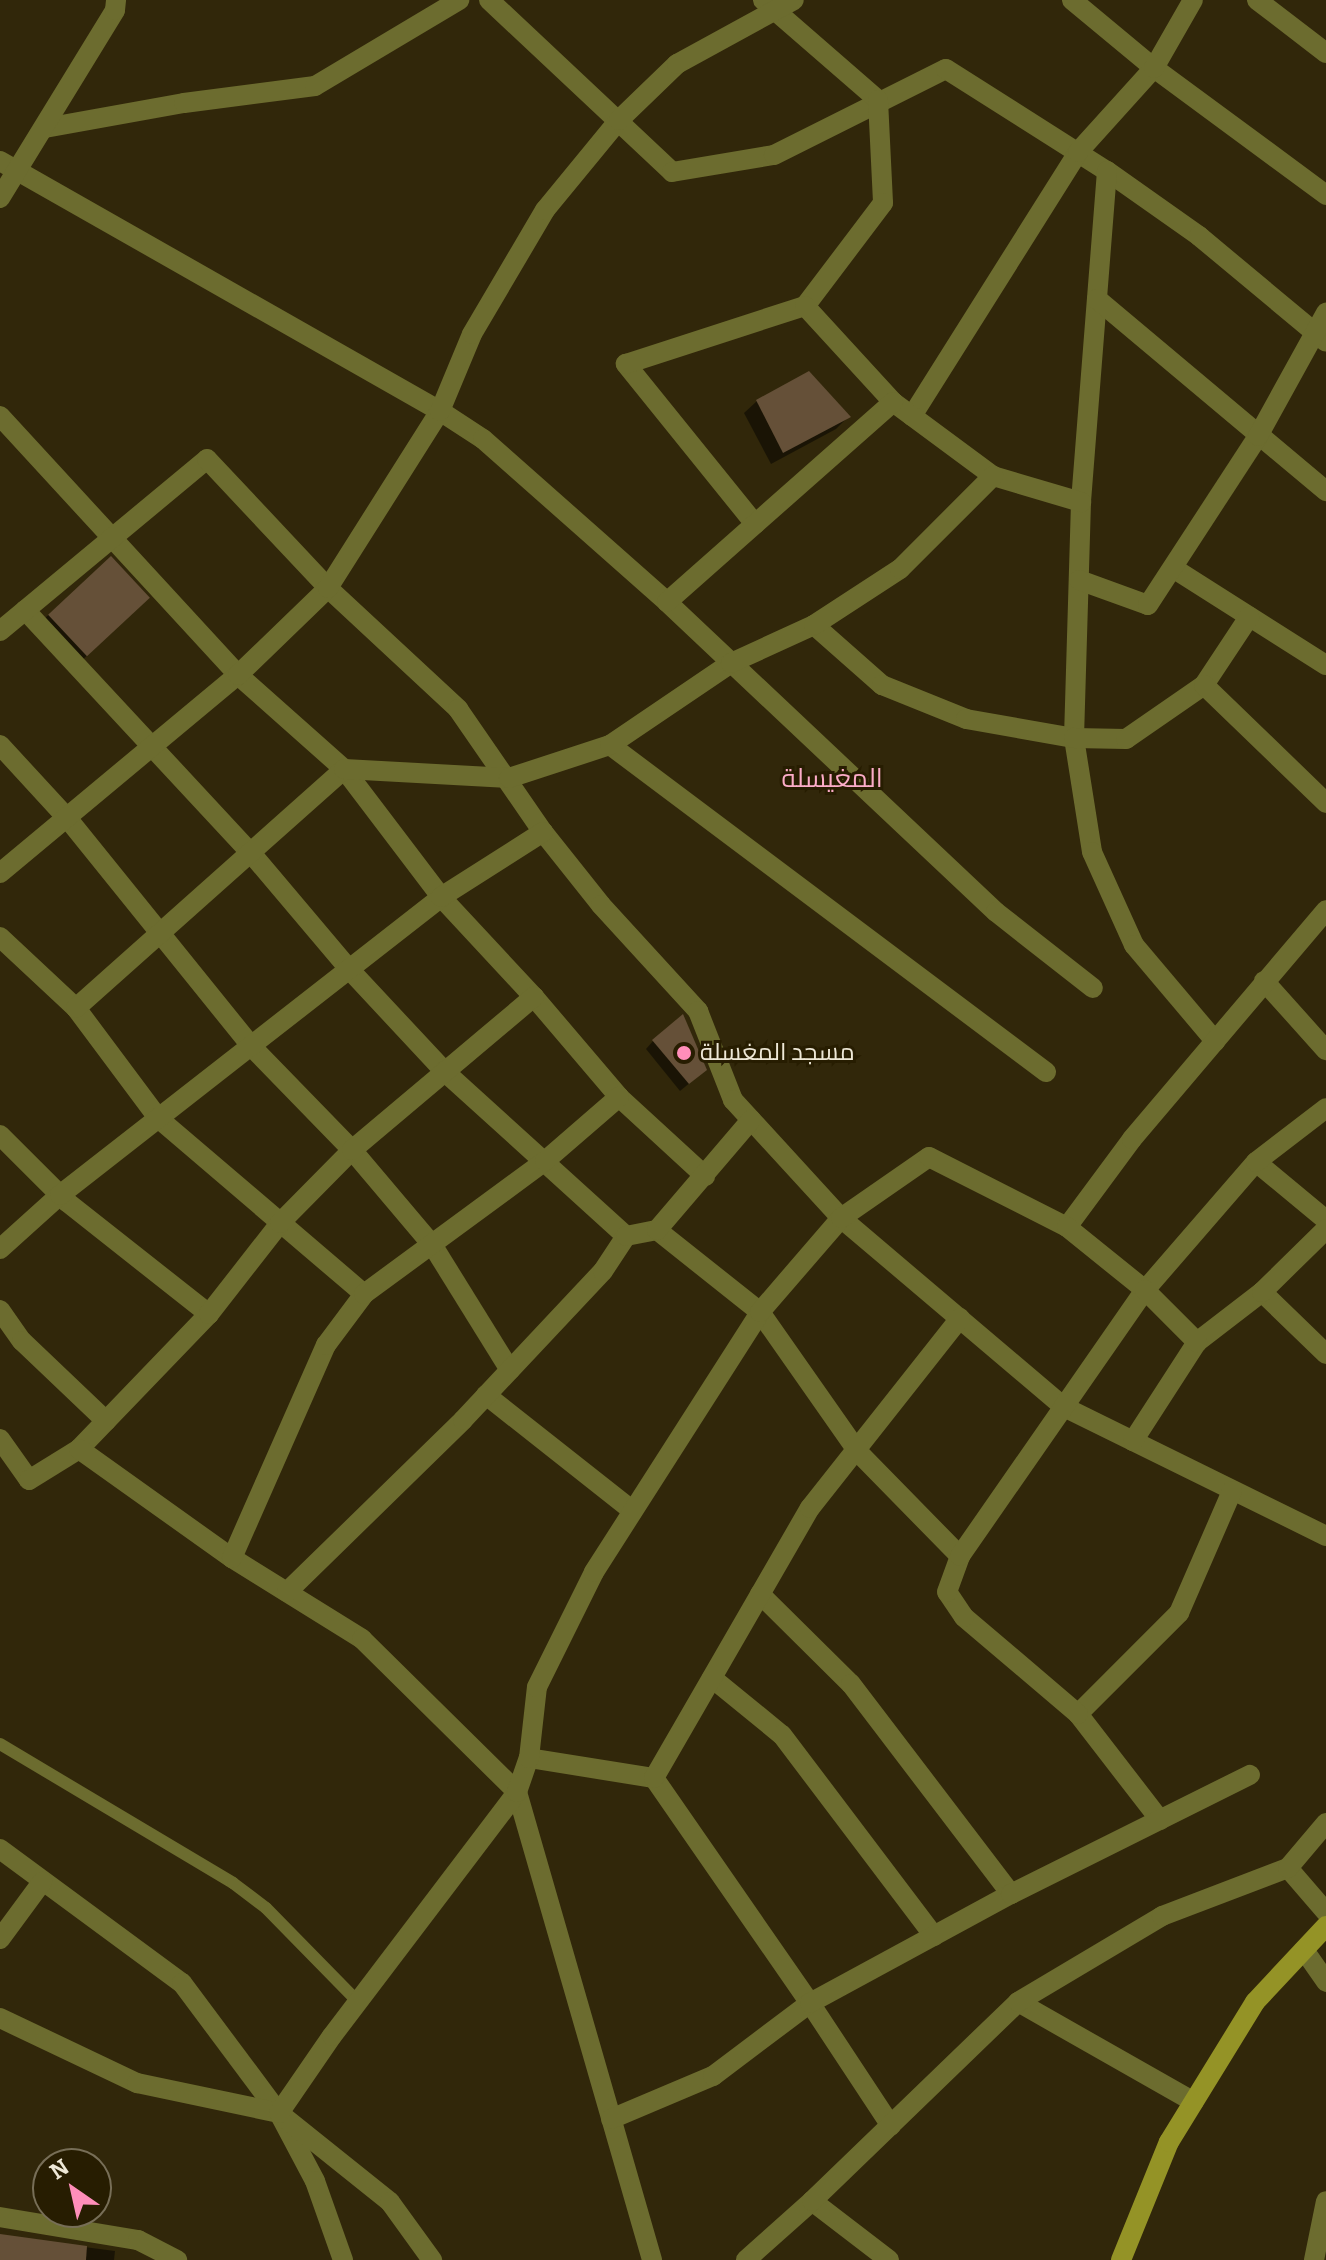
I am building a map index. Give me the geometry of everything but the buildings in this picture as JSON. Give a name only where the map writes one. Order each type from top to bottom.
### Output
[{"type":"main road","points":[[1121,2260],[1169,2142],[1255,2002],[1326,1926]]},
{"type":"street","points":[[45,128],[184,103],[315,86],[459,0]]},
{"type":"street","points":[[489,0],[672,172],[774,155],[878,100],[946,69],[1107,171],[1199,236],[1321,338]]},
{"type":"street","points":[[1072,0],[1154,68],[1326,195]]},
{"type":"street","points":[[912,416],[1078,152],[1154,68],[1193,0]]},
{"type":"street","points":[[1257,0],[1326,53]]},
{"type":"street","points":[[0,198],[18,174],[119,3]]},
{"type":"street","points":[[0,873],[238,675],[328,588],[440,411],[472,334],[545,210],[619,120],[677,64],[778,3],[878,100],[883,203],[805,306],[626,364],[755,524]]},
{"type":"street","points":[[0,161],[18,174],[440,411],[483,439],[667,602],[996,912],[1093,988]]},
{"type":"street","points":[[1107,171],[1081,502],[1074,738],[1092,852],[1134,945],[1215,1041]]},
{"type":"street","points":[[1097,299],[1326,491]]},
{"type":"street","points":[[805,306],[893,402],[993,476],[1081,502]]},
{"type":"street","points":[[1079,580],[1148,605],[1321,338],[1326,313]]},
{"type":"street","points":[[667,602],[893,402]]},
{"type":"street","points":[[0,416],[238,675],[344,769],[441,897],[534,997],[619,1097],[705,1176]]},
{"type":"street","points":[[0,631],[207,459],[328,588],[458,709],[509,778],[543,832],[601,905],[698,1011],[733,1100],[841,1218],[1064,1407],[1326,1536]]},
{"type":"street","points":[[76,1008],[344,769],[509,778],[610,745],[731,663],[814,625],[900,569],[993,476]]},
{"type":"street","points":[[1173,568],[1326,665]]},
{"type":"street","points":[[25,610],[251,853],[349,969],[444,1071],[626,1236]]},
{"type":"street","points":[[814,625],[882,685],[966,719],[1074,738],[1126,739],[1204,685],[1249,617]]},
{"type":"street","points":[[1204,685],[1326,803]]},
{"type":"street","points":[[0,745],[68,819],[251,1046],[352,1150],[433,1246],[510,1370]]},
{"type":"street","points":[[610,745],[1046,1072]]},
{"type":"street","points":[[0,1249],[60,1195],[441,897],[543,832]]},
{"type":"street","points":[[1067,1227],[1132,1139],[1326,910]]},
{"type":"street","points":[[0,937],[76,1008],[158,1118],[364,1294]]},
{"type":"street","points":[[1264,981],[1326,1050]]},
{"type":"street","points":[[0,1439],[29,1480],[79,1449],[209,1314],[280,1223],[352,1150],[534,997]]},
{"type":"street","points":[[232,1558],[326,1345],[364,1294],[545,1161],[619,1097]]},
{"type":"street","points":[[1160,1820],[1078,1714],[964,1617],[947,1592],[960,1556],[1145,1290],[1256,1162],[1326,1108]]},
{"type":"street","points":[[287,1592],[510,1370],[603,1271],[626,1236],[657,1230],[751,1120]]},
{"type":"street","points":[[0,1135],[60,1195],[209,1314]]},
{"type":"street","points":[[279,2113],[358,2002],[517,1792],[529,1758],[537,1687],[594,1572],[760,1312],[841,1218],[929,1157],[1067,1227],[1145,1290],[1197,1342]]},
{"type":"street","points":[[1256,1162],[1326,1220]]},
{"type":"street","points":[[1133,1441],[1197,1342],[1262,1292],[1326,1229]]},
{"type":"street","points":[[657,1230],[760,1312],[858,1452],[960,1556]]},
{"type":"street","points":[[1262,1292],[1326,1354]]},
{"type":"street","points":[[0,1310],[22,1341],[106,1421]]},
{"type":"street","points":[[654,1778],[810,1508],[858,1452],[960,1318]]},
{"type":"street","points":[[486,1395],[633,1511]]},
{"type":"street","points":[[79,1449],[232,1558],[362,1639],[517,1792],[652,2260]]},
{"type":"street","points":[[1078,1714],[1179,1613],[1232,1491]]},
{"type":"street","points":[[760,1594],[851,1684],[1011,1894]]},
{"type":"street","points":[[712,1678],[782,1735],[934,1936]]},
{"type":"street","points":[[529,1758],[654,1778],[891,2126]]},
{"type":"street","points":[[611,2119],[713,2076],[810,2003],[1011,1894],[1250,1775]]},
{"type":"street","points":[[746,2260],[812,2201],[1018,2002],[1162,1916],[1288,1868],[1326,1823]]},
{"type":"street","points":[[0,1849],[182,1983],[279,2113],[315,2181],[343,2260]]},
{"type":"street","points":[[1288,1868],[1326,1912]]},
{"type":"street","points":[[0,1939],[42,1882]]},
{"type":"street","points":[[1304,1950],[1326,1982]]},
{"type":"street","points":[[1018,2002],[1194,2102]]},
{"type":"street","points":[[0,2018],[137,2083],[279,2113],[390,2202],[432,2260]]},
{"type":"street","points":[[812,2201],[889,2260]]},
{"type":"street","points":[[1314,2260],[1326,2201]]},
{"type":"street","points":[[0,2217],[138,2240],[177,2260]]},
{"type":"lane","points":[[0,1744],[233,1883],[266,1908],[358,2002]]},
{"type":"place","name":"مسجد المغسلة","points":[[684,1053]]},
{"type":"district","name":"المغيسلة","points":[[832,779]]}]
